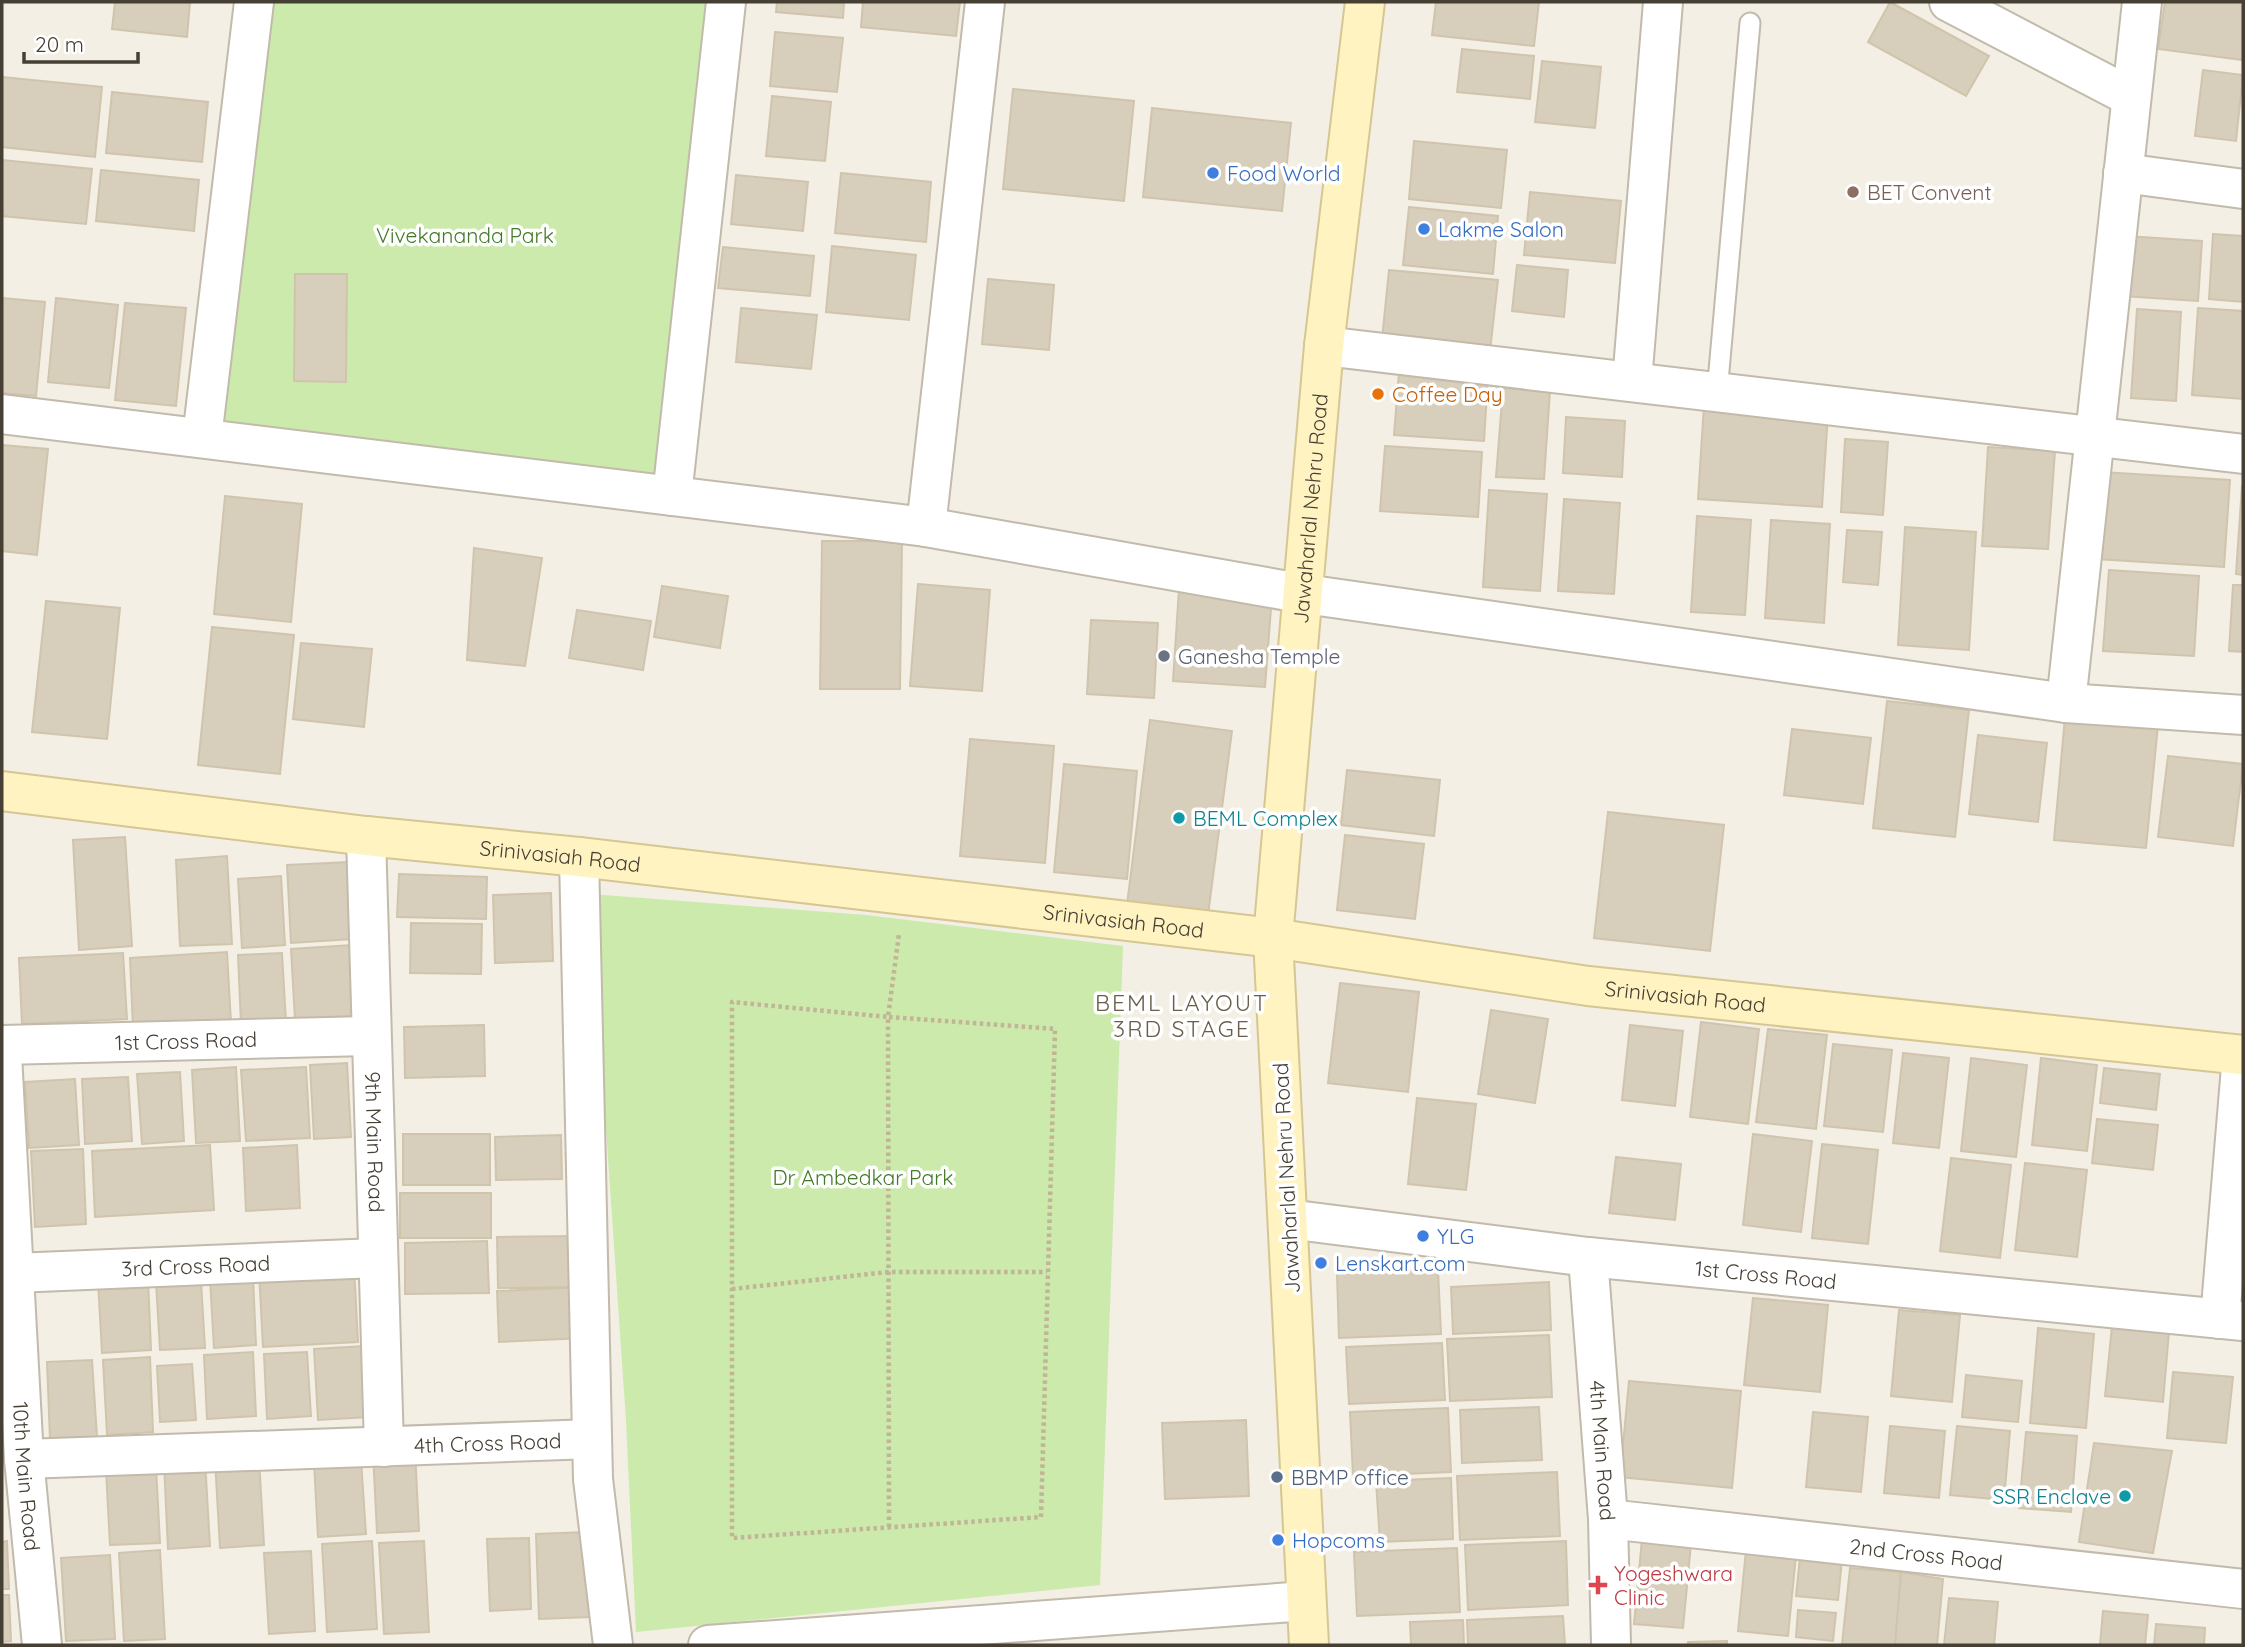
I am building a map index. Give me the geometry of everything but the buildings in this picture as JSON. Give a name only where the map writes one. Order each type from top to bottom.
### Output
[{"type":"street","points":[[202,438],[254,2]]},
{"type":"street","points":[[672,496],[726,2]]},
{"type":"street","points":[[926,527],[985,2]]},
{"type":"street","name":"Jawaharlal Nehru Road","points":[[1309,1645],[1273,938],[1305,594],[1324,346],[1365,2]]},
{"type":"street","points":[[1632,382],[1663,2]]},
{"type":"street","points":[[1949,2],[2132,97]]},
{"type":"street","points":[[2066,703],[2142,2]]},
{"type":"street","points":[[2123,173],[2243,189]]},
{"type":"street","points":[[1324,346],[2243,454]]},
{"type":"street","points":[[2,414],[926,527],[1305,594],[2066,703],[2243,715]]},
{"type":"street","name":"Srinivasiah Road","points":[[2,791],[366,836],[579,857],[1273,938],[1588,986],[2243,1055]]},
{"type":"street","name":"9th Main Road","points":[[366,836],[369,1036],[384,1447]]},
{"type":"street","points":[[579,857],[593,1479],[613,1645]]},
{"type":"street","name":"1st Cross Road","points":[[2,1045],[369,1036]]},
{"type":"street","name":"10th Main Road","points":[[2,1055],[24,1459],[41,1645]]},
{"type":"street","points":[[2232,1320],[2243,1055]]},
{"type":"street","name":"1st Cross Road","points":[[1288,1219],[1588,1257],[2232,1320]]},
{"type":"street","name":"4th Main Road","points":[[1588,1257],[1608,1519],[1611,1645]]},
{"type":"street","name":"3rd Cross Road","points":[[14,1273],[377,1258]]},
{"type":"street","name":"4th Cross Road","points":[[24,1459],[592,1439]]},
{"type":"street","name":"2nd Cross Road","points":[[1608,1519],[2243,1589]]},
{"type":"street","points":[[708,1645],[1036,1633],[1306,1601]]},
{"type":"lane","points":[[1717,393],[1750,23]]},
{"type":"path","points":[[889,1527],[888,1017],[905,895]]},
{"type":"path","points":[[732,1002],[888,1017],[1055,1029],[1041,1517],[732,1538],[732,1002]]},
{"type":"path","points":[[732,1289],[888,1272],[1047,1272]]},
{"type":"green space","name":"Vivekananda Park","points":[[254,2],[726,2],[672,496],[202,438]]},
{"type":"green space","name":"Dr Ambedkar Park","points":[[590,894],[866,915],[1123,946],[1100,1585],[636,1632],[626,1421]]},
{"type":"place","name":"Food World","points":[[1213,173]]},
{"type":"place","name":"BET Convent","points":[[1853,192]]},
{"type":"place","name":"Lakme Salon","points":[[1424,229]]},
{"type":"place","name":"Coffee Day","points":[[1378,394]]},
{"type":"place","name":"Ganesha Temple","points":[[1164,656]]},
{"type":"place","name":"BEML Complex","points":[[1179,818]]},
{"type":"place","name":"YLG","points":[[1423,1236]]},
{"type":"place","name":"Lenskart.com","points":[[1321,1263]]},
{"type":"place","name":"BBMP office","points":[[1277,1477]]},
{"type":"place","name":"SSR Enclave","points":[[2125,1496]]},
{"type":"place","name":"Hopcoms","points":[[1278,1540]]},
{"type":"place","name":"Yogeshwara Clinic","points":[[1598,1585]]},
{"type":"district","name":"BEML LAYOUT 3RD STAGE","points":[[1182,1015]]}]
